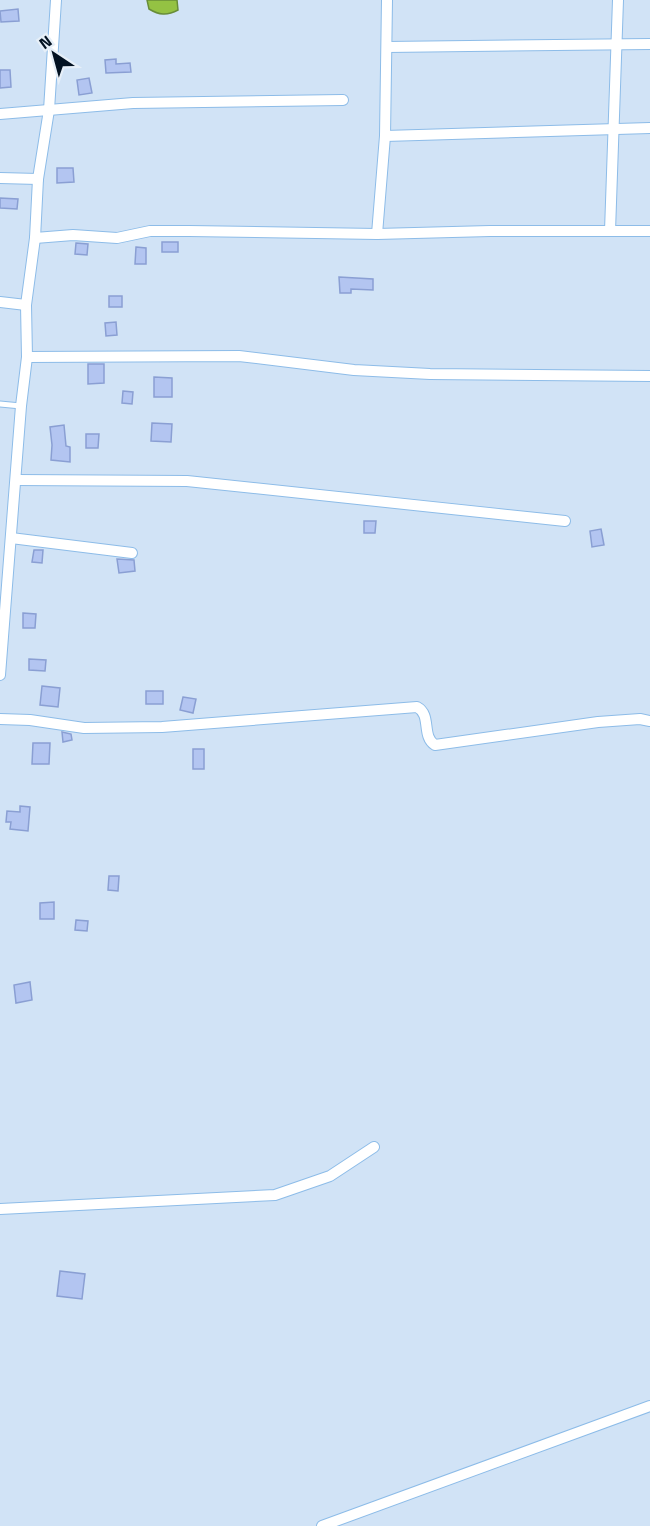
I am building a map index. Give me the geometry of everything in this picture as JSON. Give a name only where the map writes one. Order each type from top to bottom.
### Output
[{"type":"street","points":[[0,675],[6,538],[16,480],[27,357],[26,305],[36,238],[38,179],[49,110],[56,0]]},
{"type":"street","points":[[377,234],[385,136],[387,0]]},
{"type":"street","points":[[610,231],[618,0]]},
{"type":"street","points":[[387,47],[650,44]]},
{"type":"street","points":[[0,114],[133,103],[343,100]]},
{"type":"street","points":[[385,136],[650,128]]},
{"type":"street","points":[[0,178],[38,179]]},
{"type":"street","points":[[36,238],[73,235],[117,238],[150,231],[377,234],[650,231]]},
{"type":"street","points":[[0,302],[26,305]]},
{"type":"street","points":[[27,357],[239,356],[354,370],[419,374],[650,376]]},
{"type":"street","points":[[16,480],[187,481],[565,521]]},
{"type":"street","points":[[6,538],[132,554]]},
{"type":"street","points":[[0,719],[30,720],[84,728],[162,727],[417,707],[425,715],[427,736],[429,741],[435,745],[598,722],[640,719],[650,721]]},
{"type":"street","points":[[0,1209],[275,1195],[330,1176],[374,1147]]},
{"type":"street","points":[[322,1526],[650,1406]]},
{"type":"lane","points":[[0,404],[21,406]]},
{"type":"shaded area","points":[[147,0],[177,0],[178,10],[167,14],[156,13],[149,9]]},
{"type":"building","points":[[18,9],[19,21],[1,22],[0,11]]},
{"type":"building","points":[[116,59],[116,64],[130,63],[131,72],[106,73],[105,60]]},
{"type":"building","points":[[0,70],[10,70],[11,87],[0,88]]},
{"type":"building","points":[[89,78],[92,93],[79,95],[77,80]]},
{"type":"building","points":[[57,168],[73,168],[74,182],[57,183]]},
{"type":"building","points":[[0,198],[18,199],[17,209],[0,208]]},
{"type":"building","points":[[162,242],[178,242],[178,252],[162,252]]},
{"type":"building","points":[[76,243],[88,244],[87,255],[75,254]]},
{"type":"building","points":[[136,247],[146,248],[146,264],[135,264]]},
{"type":"building","points":[[339,277],[373,279],[373,290],[351,289],[351,293],[340,293]]},
{"type":"building","points":[[109,296],[122,296],[122,307],[109,307]]},
{"type":"building","points":[[116,322],[117,335],[106,336],[105,323]]},
{"type":"building","points":[[88,364],[104,364],[104,383],[88,384]]},
{"type":"building","points":[[154,377],[172,378],[172,397],[154,397]]},
{"type":"building","points":[[123,391],[133,392],[132,404],[122,403]]},
{"type":"building","points":[[152,423],[172,424],[171,442],[151,441]]},
{"type":"building","points":[[64,425],[66,446],[70,447],[70,462],[51,460],[50,427]]},
{"type":"building","points":[[86,434],[99,434],[98,448],[86,448]]},
{"type":"building","points":[[364,521],[376,521],[375,533],[364,533]]},
{"type":"building","points":[[601,529],[604,545],[592,547],[590,531]]},
{"type":"building","points":[[34,550],[43,550],[42,563],[32,562]]},
{"type":"building","points":[[117,559],[134,560],[135,571],[119,573]]},
{"type":"building","points":[[23,613],[36,614],[35,628],[23,628]]},
{"type":"building","points":[[29,659],[46,660],[45,671],[29,670]]},
{"type":"building","points":[[42,686],[60,688],[58,707],[40,705]]},
{"type":"building","points":[[146,691],[163,691],[163,704],[146,704]]},
{"type":"building","points":[[183,697],[196,699],[193,713],[180,710]]},
{"type":"building","points":[[62,732],[71,734],[72,740],[63,742]]},
{"type":"building","points":[[33,743],[50,743],[49,764],[32,764]]},
{"type":"building","points":[[193,749],[204,749],[204,769],[193,769]]},
{"type":"building","points":[[20,806],[30,807],[28,831],[10,829],[11,822],[6,822],[7,811],[20,812]]},
{"type":"building","points":[[109,876],[119,876],[118,891],[108,890]]},
{"type":"building","points":[[54,902],[54,919],[40,919],[40,903]]},
{"type":"building","points":[[76,920],[88,921],[87,931],[75,930]]},
{"type":"building","points":[[30,982],[32,1000],[16,1003],[14,985]]},
{"type":"building","points":[[60,1271],[85,1274],[82,1299],[57,1296]]}]
